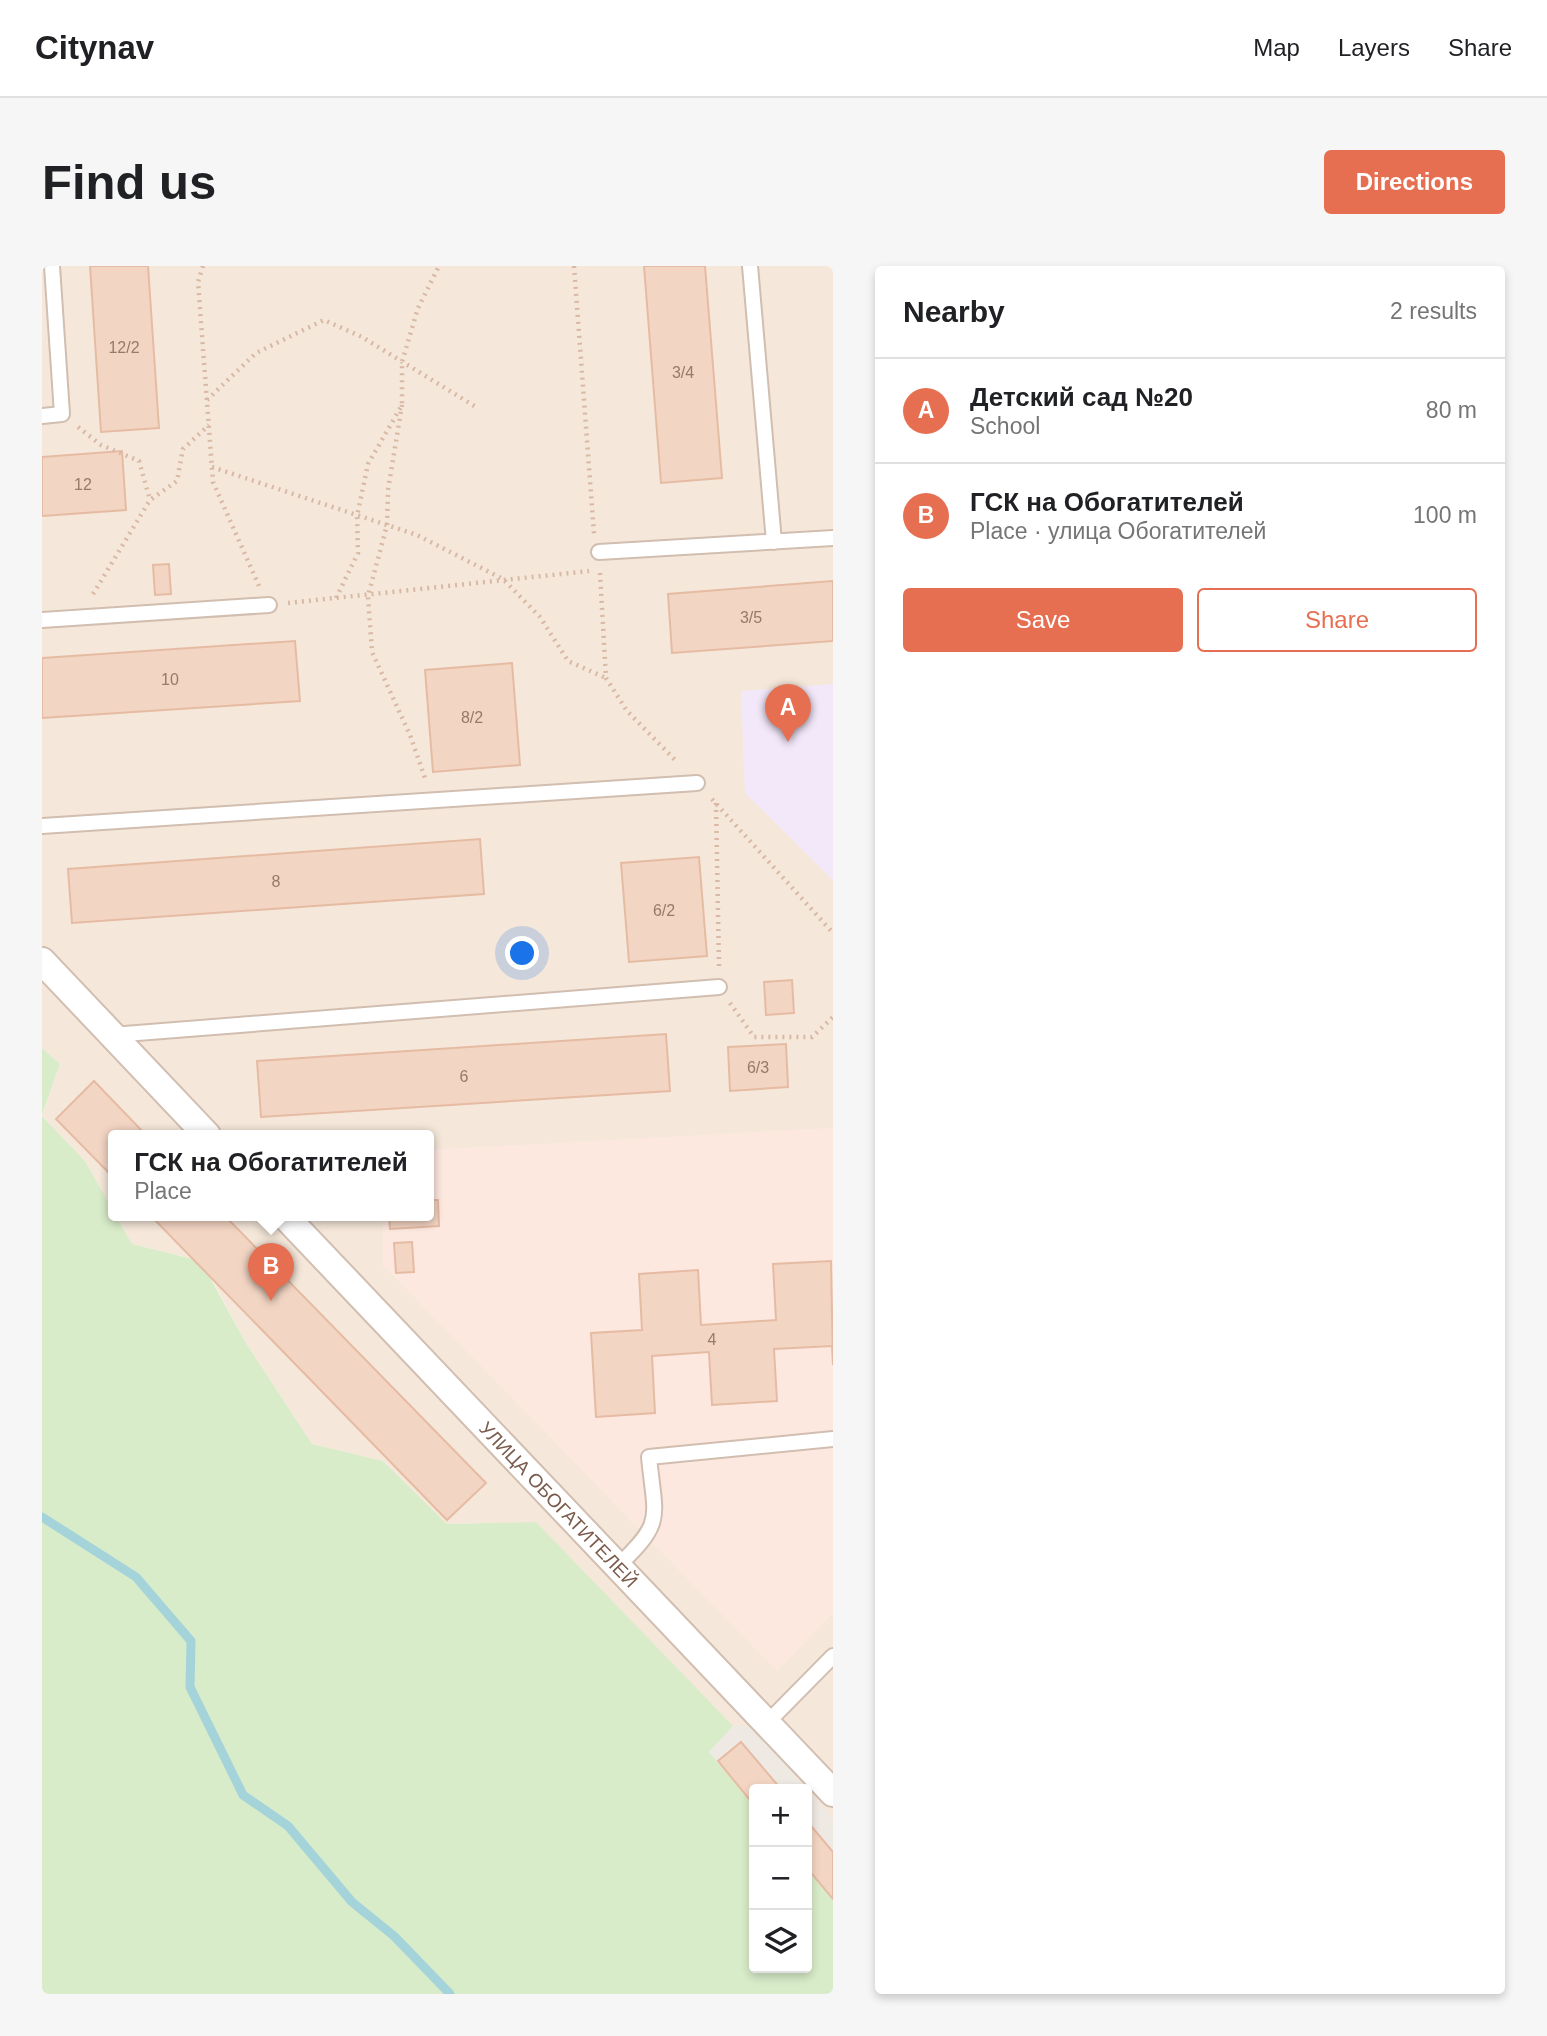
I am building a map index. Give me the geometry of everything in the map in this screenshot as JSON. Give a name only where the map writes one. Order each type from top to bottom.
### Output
[{"type":"street","points":[[42,961],[202,1130]]},
{"type":"street","name":"УЛИЦА ОБОГАТИТЕЛЕЙ","points":[[290,1221],[833,1793]]},
{"type":"lane","points":[[42,416],[62,414],[52,266]]},
{"type":"lane","points":[[750,266],[774,542]]},
{"type":"lane","points":[[599,552],[833,538]]},
{"type":"lane","points":[[42,620],[269,605]]},
{"type":"lane","points":[[42,827],[697,783]]},
{"type":"lane","points":[[112,1035],[719,987]]},
{"type":"lane","points":[[618,1566],[648,1538],[655,1517],[649,1457],[833,1439]]},
{"type":"lane","points":[[766,1723],[833,1656]]},
{"type":"path","points":[[203,266],[198,282],[213,482],[235,536],[269,605],[600,569],[606,678],[627,711],[716,803],[833,933]]},
{"type":"path","points":[[431,799],[410,735],[372,652],[368,596],[387,525],[388,490],[402,405],[402,362],[418,308],[439,266]]},
{"type":"path","points":[[575,266],[592,523],[599,552]]},
{"type":"path","points":[[207,400],[256,353],[324,320],[362,337],[476,407]]},
{"type":"path","points":[[336,599],[358,553],[357,516],[368,464],[402,405]]},
{"type":"path","points":[[62,414],[101,445],[139,461],[150,500]]},
{"type":"path","points":[[77,618],[150,500],[177,481],[183,449],[209,425]]},
{"type":"path","points":[[212,467],[417,534],[503,579],[540,617],[568,660],[606,678]]},
{"type":"path","points":[[716,803],[719,987],[754,1037],[812,1037],[833,1017]]},
{"type":"shaded area","points":[[42,266],[833,266],[833,1899],[812,1874],[812,1784],[749,1784],[749,1800],[709,1752],[733,1726],[480,1523],[447,1524],[383,1461],[312,1444],[246,1343],[202,1261],[132,1244],[119,1221],[434,1221],[434,1130],[108,1130],[108,1202],[85,1161],[42,1116],[60,1064],[42,1048]]},
{"type":"shaded area","points":[[833,684],[833,880],[745,793],[741,691]]},
{"type":"shaded area","points":[[833,1128],[833,1613],[777,1671],[383,1265],[383,1221],[434,1221],[434,1150]]},
{"type":"shaded area","points":[[733,1726],[751,1726],[802,1784],[749,1784],[749,1800],[709,1752]]},
{"type":"shaded area","points":[[812,1796],[833,1820],[833,1899],[812,1874]]},
{"type":"green space","points":[[42,1048],[60,1064],[42,1115]]},
{"type":"green space","points":[[42,1116],[85,1161],[108,1202],[108,1221],[119,1221],[132,1244],[201,1261],[246,1343],[312,1444],[383,1461],[447,1524],[536,1522],[733,1726],[709,1752],[749,1800],[749,1973],[812,1973],[812,1874],[833,1899],[833,1994],[42,1994]]},
{"type":"building","points":[[90,266],[148,266],[159,428],[101,432]]},
{"type":"building","points":[[644,266],[705,266],[722,478],[661,483]]},
{"type":"building","points":[[122,451],[126,510],[42,516],[42,457]]},
{"type":"building","points":[[169,564],[171,594],[155,595],[153,565]]},
{"type":"building","points":[[833,581],[833,641],[672,653],[668,594]]},
{"type":"building","points":[[295,641],[300,701],[42,718],[42,658]]},
{"type":"building","points":[[512,663],[520,765],[433,772],[425,670]]},
{"type":"building","points":[[480,839],[484,894],[72,923],[68,869]]},
{"type":"building","points":[[699,857],[707,956],[629,962],[621,863]]},
{"type":"building","points":[[792,980],[794,1013],[766,1015],[764,982]]},
{"type":"building","points":[[666,1034],[670,1091],[261,1117],[257,1061]]},
{"type":"building","points":[[786,1044],[788,1087],[730,1091],[728,1047]]},
{"type":"building","points":[[94,1081],[141,1130],[108,1130],[108,1172],[56,1119]]},
{"type":"building","points":[[434,1200],[438,1200],[439,1226],[390,1229],[389,1221],[434,1221]]},
{"type":"building","points":[[156,1221],[230,1221],[486,1483],[447,1520]]},
{"type":"building","points":[[412,1242],[414,1272],[396,1273],[394,1243]]},
{"type":"building","points":[[831,1261],[833,1365],[832,1346],[774,1349],[777,1401],[712,1405],[709,1352],[652,1356],[655,1413],[596,1417],[591,1333],[642,1330],[639,1274],[698,1270],[701,1325],[776,1320],[773,1264]]},
{"type":"building","points":[[741,1742],[777,1784],[749,1784],[749,1799],[718,1761]]},
{"type":"building","points":[[812,1827],[833,1852],[833,1899],[812,1874]]},
{"type":"waterway","points":[[42,1517],[136,1577],[191,1641],[190,1687],[243,1795],[288,1826],[352,1902],[394,1936],[450,1994]]},
{"type":"place","name":"Детский сад №20","points":[[788,742]]},
{"type":"place","name":"ГСК на Обогатителей","points":[[271,1301]]}]
